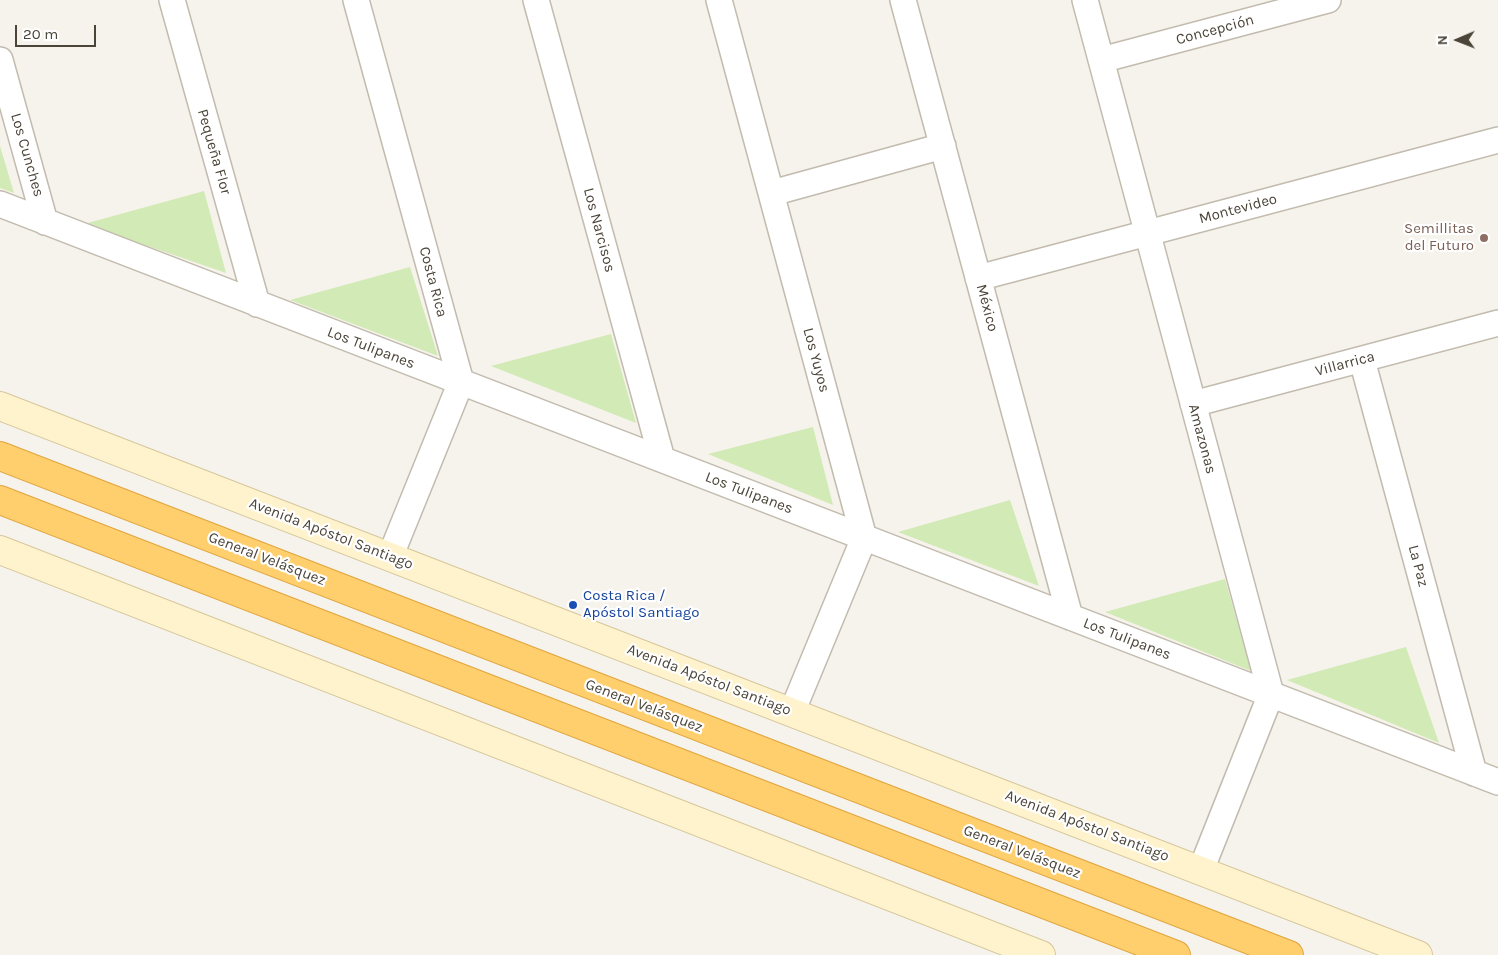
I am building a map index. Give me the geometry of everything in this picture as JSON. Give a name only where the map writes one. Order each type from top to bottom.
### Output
[{"type":"highway","name":"General Velásquez","points":[[0,456],[1289,955]]},
{"type":"highway","points":[[0,500],[1176,955]]},
{"type":"street","name":"Pequeña Flor","points":[[172,0],[257,304]]},
{"type":"street","name":"Costa Rica","points":[[356,0],[461,382]]},
{"type":"street","name":"Los Narcisos","points":[[536,0],[662,460]]},
{"type":"street","name":"Los Yuyos","points":[[719,0],[864,538]]},
{"type":"street","name":"México","points":[[903,0],[1070,617]]},
{"type":"street","name":"Amazonas","points":[[1085,0],[1270,694]]},
{"type":"street","name":"Concepción","points":[[1101,60],[1328,0]]},
{"type":"street","name":"Los Cunches","points":[[0,60],[45,222]]},
{"type":"street","name":"Montevideo","points":[[978,278],[1498,140]]},
{"type":"street","points":[[772,193],[943,146]]},
{"type":"street","name":"Los Tulipanes","points":[[0,204],[1498,782]]},
{"type":"street","name":"Villarrica","points":[[1193,404],[1498,323]]},
{"type":"street","name":"La Paz","points":[[1362,360],[1474,772]]},
{"type":"street","points":[[390,556],[461,382]]},
{"type":"street","name":"Avenida Apóstol Santiago","points":[[0,406],[1418,955]]},
{"type":"street","points":[[792,712],[864,538]]},
{"type":"street","points":[[0,550],[1041,955]]},
{"type":"street","points":[[1200,870],[1270,694]]},
{"type":"green space","points":[[0,146],[14,193],[0,188]]},
{"type":"green space","points":[[204,191],[226,273],[84,224]]},
{"type":"green space","points":[[410,267],[438,356],[290,300]]},
{"type":"green space","points":[[611,334],[636,423],[491,366]]},
{"type":"green space","points":[[813,427],[833,505],[708,454]]},
{"type":"green space","points":[[1010,500],[1039,586],[898,532]]},
{"type":"green space","points":[[1225,579],[1251,671],[1105,612]]},
{"type":"green space","points":[[1406,647],[1439,743],[1287,680]]},
{"type":"place","name":"Semillitas del Futuro","points":[[1484,238]]},
{"type":"place","name":"Costa Rica / Apóstol Santiago","points":[[573,605]]}]
